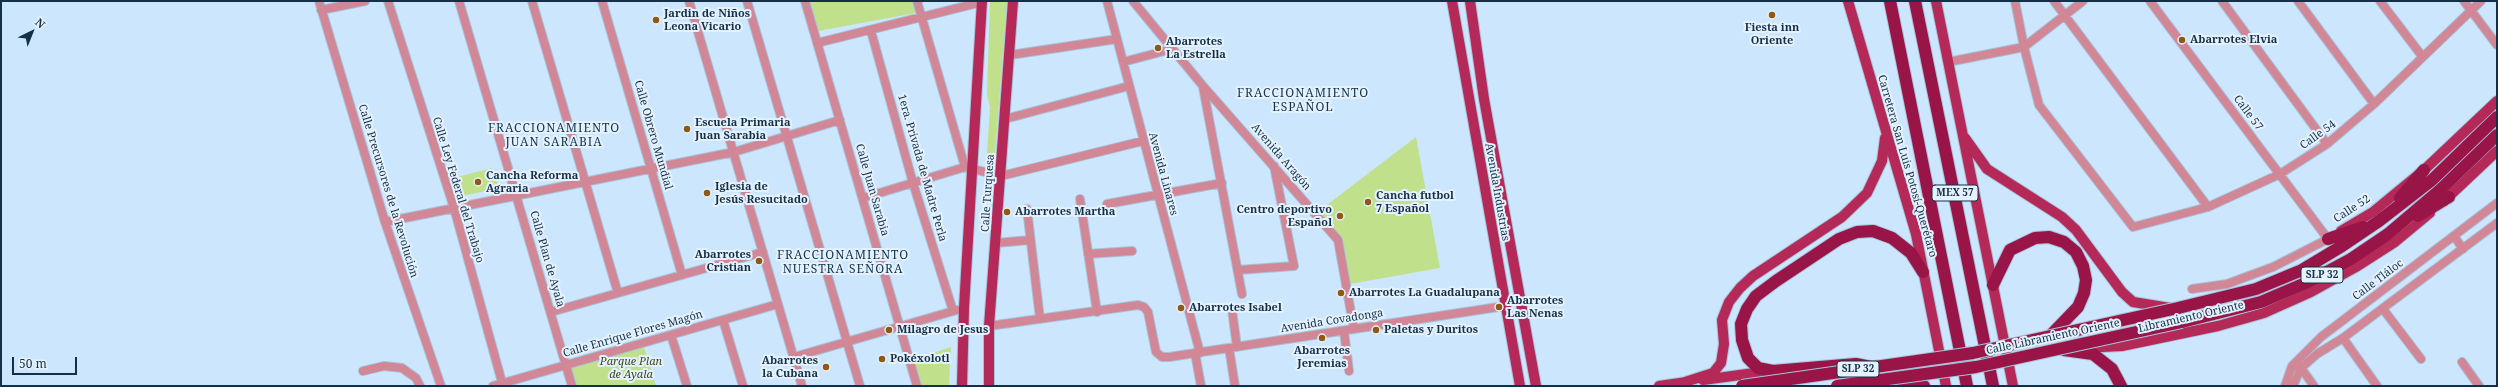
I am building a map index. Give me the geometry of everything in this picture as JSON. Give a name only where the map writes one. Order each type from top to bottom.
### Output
[{"type":"highway","name":"MEX 57","points":[[1890,1],[1968,386]]},
{"type":"highway","name":"MEX 57","points":[[1915,1],[1993,386]]},
{"type":"highway","name":"Libramiento Oriente","points":[[2178,308],[2256,289],[2302,270],[2379,221],[2428,175],[2497,117]]},
{"type":"highway","name":"Libramiento Oriente","points":[[2182,322],[2261,302],[2308,282],[2351,259],[2445,193],[2497,135]]},
{"type":"highway","points":[[2328,239],[2379,221]]},
{"type":"highway","points":[[1870,367],[1856,364],[1773,371],[1758,368],[1748,358],[1742,340],[1741,324],[1747,309],[1756,296],[1776,281],[1840,238],[1857,232],[1873,231],[1892,238],[1911,253],[1923,272]]},
{"type":"highway","points":[[1993,285],[2010,250],[2035,238],[2049,237],[2064,242],[2076,252],[2083,266],[2086,280],[2084,293],[2078,307],[2051,335]]},
{"type":"highway","name":"Calle Libramiento Oriente","points":[[1870,367],[1973,353],[2178,308]]},
{"type":"highway","name":"Calle Libramiento Oriente","points":[[1890,378],[1976,367],[2182,322]]},
{"type":"highway","points":[[2053,350],[2092,354],[2112,369],[2121,386]]},
{"type":"highway","name":"SLP 32","points":[[1742,386],[1870,367]]},
{"type":"highway","name":"SLP 32","points":[[1837,386],[1890,378],[1924,386]]},
{"type":"main road","name":"Calle Turquesa","points":[[989,386],[990,326],[1013,1]]},
{"type":"main road","name":"Carretera San Luis Potosí-Querétaro","points":[[1848,1],[1916,234],[1946,386]]},
{"type":"main road","points":[[1936,1],[2012,386]]},
{"type":"main road","name":"Calle Turquesa","points":[[962,386],[969,167],[977,2]]},
{"type":"main road","points":[[1452,5],[1471,5]]},
{"type":"main road","name":"Avenida Industrias","points":[[1452,5],[1519,385]]},
{"type":"main road","name":"Avenida Industrias","points":[[1471,5],[1484,99],[1534,373],[1538,386]]},
{"type":"main road","points":[[1469,102],[1484,99]]},
{"type":"main road","name":"Calle 52","points":[[2328,239],[2373,212],[2428,175],[2497,101]]},
{"type":"main road","points":[[1682,383],[1713,373],[1721,363],[1724,344],[1722,320],[1729,302],[1740,288],[1753,276],[1842,217],[1867,193],[1882,161],[1885,132]]},
{"type":"main road","points":[[1963,135],[1987,169],[2062,218],[2076,230],[2122,292],[2134,302],[2148,306],[2178,308]]},
{"type":"main road","name":"Libramiento Oriente","points":[[2053,350],[2122,346],[2218,326],[2264,313],[2311,292],[2356,267],[2395,242],[2445,193],[2497,151]]},
{"type":"main road","points":[[1659,386],[1773,371]]},
{"type":"street","name":"Calle Precursores de la Revolución","points":[[319,1],[385,222],[441,386]]},
{"type":"street","points":[[321,10],[365,1]]},
{"type":"street","name":"Calle Ley Federal del Trabajo","points":[[388,1],[454,208],[502,385]]},
{"type":"street","name":"Calle Plan de Ayala","points":[[459,1],[572,386]]},
{"type":"street","points":[[532,1],[618,293]]},
{"type":"street","name":"Calle Obrero Mundial","points":[[602,1],[682,275]]},
{"type":"street","points":[[689,1],[802,386]]},
{"type":"street","points":[[747,1],[860,386]]},
{"type":"street","name":"Calle Juan Sarabia","points":[[805,1],[917,386]]},
{"type":"street","points":[[918,1],[969,167]]},
{"type":"street","name":"Avenida Linares","points":[[1107,1],[1198,353],[1201,386]]},
{"type":"street","name":"Avenida Aragón","points":[[1133,1],[1203,86],[1274,165],[1338,240],[1354,329]]},
{"type":"street","points":[[2016,1],[2024,47]]},
{"type":"street","points":[[2054,1],[2208,208]]},
{"type":"street","points":[[1948,62],[2024,47],[2083,1]]},
{"type":"street","points":[[2222,1],[2327,144]]},
{"type":"street","points":[[2298,1],[2374,104]]},
{"type":"street","points":[[2380,1],[2422,56]]},
{"type":"street","points":[[2464,1],[2497,45]]},
{"type":"street","name":"Calle 54","points":[[2024,47],[2039,105],[2132,227],[2208,208],[2280,174],[2327,144],[2374,104],[2422,56],[2481,1]]},
{"type":"street","points":[[817,43],[871,31],[977,2]]},
{"type":"street","name":"Calle 57","points":[[2151,2],[2328,239]]},
{"type":"street","name":"1era. Privada de Madre Perla","points":[[871,31],[914,183],[953,311]]},
{"type":"street","points":[[1010,55],[1117,39]]},
{"type":"street","points":[[1123,62],[1172,49]]},
{"type":"street","points":[[1005,119],[1129,86]]},
{"type":"street","points":[[1203,86],[1242,294]]},
{"type":"street","points":[[385,222],[734,152],[840,120]]},
{"type":"street","points":[[863,198],[969,167],[1001,176],[1143,141]]},
{"type":"street","points":[[1238,270],[1294,266],[1274,165]]},
{"type":"street","points":[[1107,204],[1222,183]]},
{"type":"street","points":[[990,326],[1097,312],[1080,199]]},
{"type":"street","name":"Calle Tláloc","points":[[2285,386],[2292,366],[2321,337],[2497,203]]},
{"type":"street","points":[[1027,209],[1040,319]]},
{"type":"street","points":[[2293,386],[2301,368],[2317,354],[2343,338],[2497,223]]},
{"type":"street","points":[[2454,236],[2463,249]]},
{"type":"street","name":"Calle 52","points":[[2192,289],[2227,284],[2273,267],[2328,239]]},
{"type":"street","points":[[996,242],[1030,240]]},
{"type":"street","points":[[1088,254],[1132,251]]},
{"type":"street","points":[[551,312],[763,252]]},
{"type":"street","points":[[2405,273],[2415,285]]},
{"type":"street","name":"Calle Enrique Flores Magón","points":[[493,386],[502,385],[778,304]]},
{"type":"street","name":"Avenida Covadonga","points":[[1097,312],[1138,305],[1144,307],[1148,312],[1156,352],[1162,357],[1198,353],[1505,306]]},
{"type":"street","points":[[794,358],[964,308]]},
{"type":"street","points":[[2383,308],[2421,359]]},
{"type":"street","points":[[1232,310],[1237,347]]},
{"type":"street","points":[[723,320],[743,386]]},
{"type":"street","points":[[1344,330],[1349,371]]},
{"type":"street","points":[[671,335],[687,386]]},
{"type":"street","points":[[2343,338],[2377,386]]},
{"type":"street","points":[[1229,348],[1235,386]]},
{"type":"street","points":[[2462,362],[2479,386]]},
{"type":"street","points":[[363,371],[384,366],[402,368],[416,378],[420,386]]},
{"type":"street","points":[[2292,366],[2301,368],[2314,386]]},
{"type":"green space","points":[[808,1],[913,1],[916,13],[818,31]]},
{"type":"green space","points":[[990,1],[1007,1],[994,166],[986,167],[990,107],[987,95]]},
{"type":"green space","points":[[1416,137],[1440,268],[1350,284],[1341,237],[1319,211]]},
{"type":"green space","name":"Cancha Reforma Agraria","points":[[492,168],[499,188],[462,196],[457,177]]},
{"type":"green space","name":"Parque Plan de Ayala","points":[[644,347],[656,386],[576,386],[571,367]]},
{"type":"green space","points":[[951,347],[949,386],[921,386],[912,360]]},
{"type":"place","name":"Fiesta inn Oriente","points":[[1772,15]]},
{"type":"place","name":"Jardin de Niños Leona Vicario","points":[[656,20]]},
{"type":"place","name":"Abarrotes Elvia","points":[[2182,40]]},
{"type":"place","name":"Abarrotes La Estrella","points":[[1158,48]]},
{"type":"place","name":"Escuela Primaria Juan Sarabia","points":[[687,129]]},
{"type":"place","name":"Cancha Reforma Agraria","points":[[478,182]]},
{"type":"place","name":"Iglesia de Jesús Resucitado","points":[[707,193]]},
{"type":"place","name":"Cancha futbol 7 Español","points":[[1368,202]]},
{"type":"place","name":"Abarrotes Martha","points":[[1007,212]]},
{"type":"place","name":"Centro deportivo Español","points":[[1340,216]]},
{"type":"place","name":"Abarrotes Cristian","points":[[759,261]]},
{"type":"place","name":"Abarrotes La Guadalupana","points":[[1341,293]]},
{"type":"place","name":"Abarrotes Las Nenas","points":[[1499,307]]},
{"type":"place","name":"Abarrotes Isabel","points":[[1181,308]]},
{"type":"place","name":"Milagro de Jesus","points":[[889,330]]},
{"type":"place","name":"Paletas y Duritos","points":[[1376,330]]},
{"type":"place","name":"Abarrotes Jeremias","points":[[1322,338]]},
{"type":"place","name":"Pokéxolotl","points":[[882,359]]},
{"type":"place","name":"Abarrotes la Cubana","points":[[826,367]]},
{"type":"district","name":"FRACCIONAMIENTO ESPAÑOL","points":[[1303,101]]},
{"type":"district","name":"FRACCIONAMIENTO JUAN SARABIA","points":[[554,136]]},
{"type":"district","name":"FRACCIONAMIENTO NUESTRA SEÑORA","points":[[843,263]]}]
